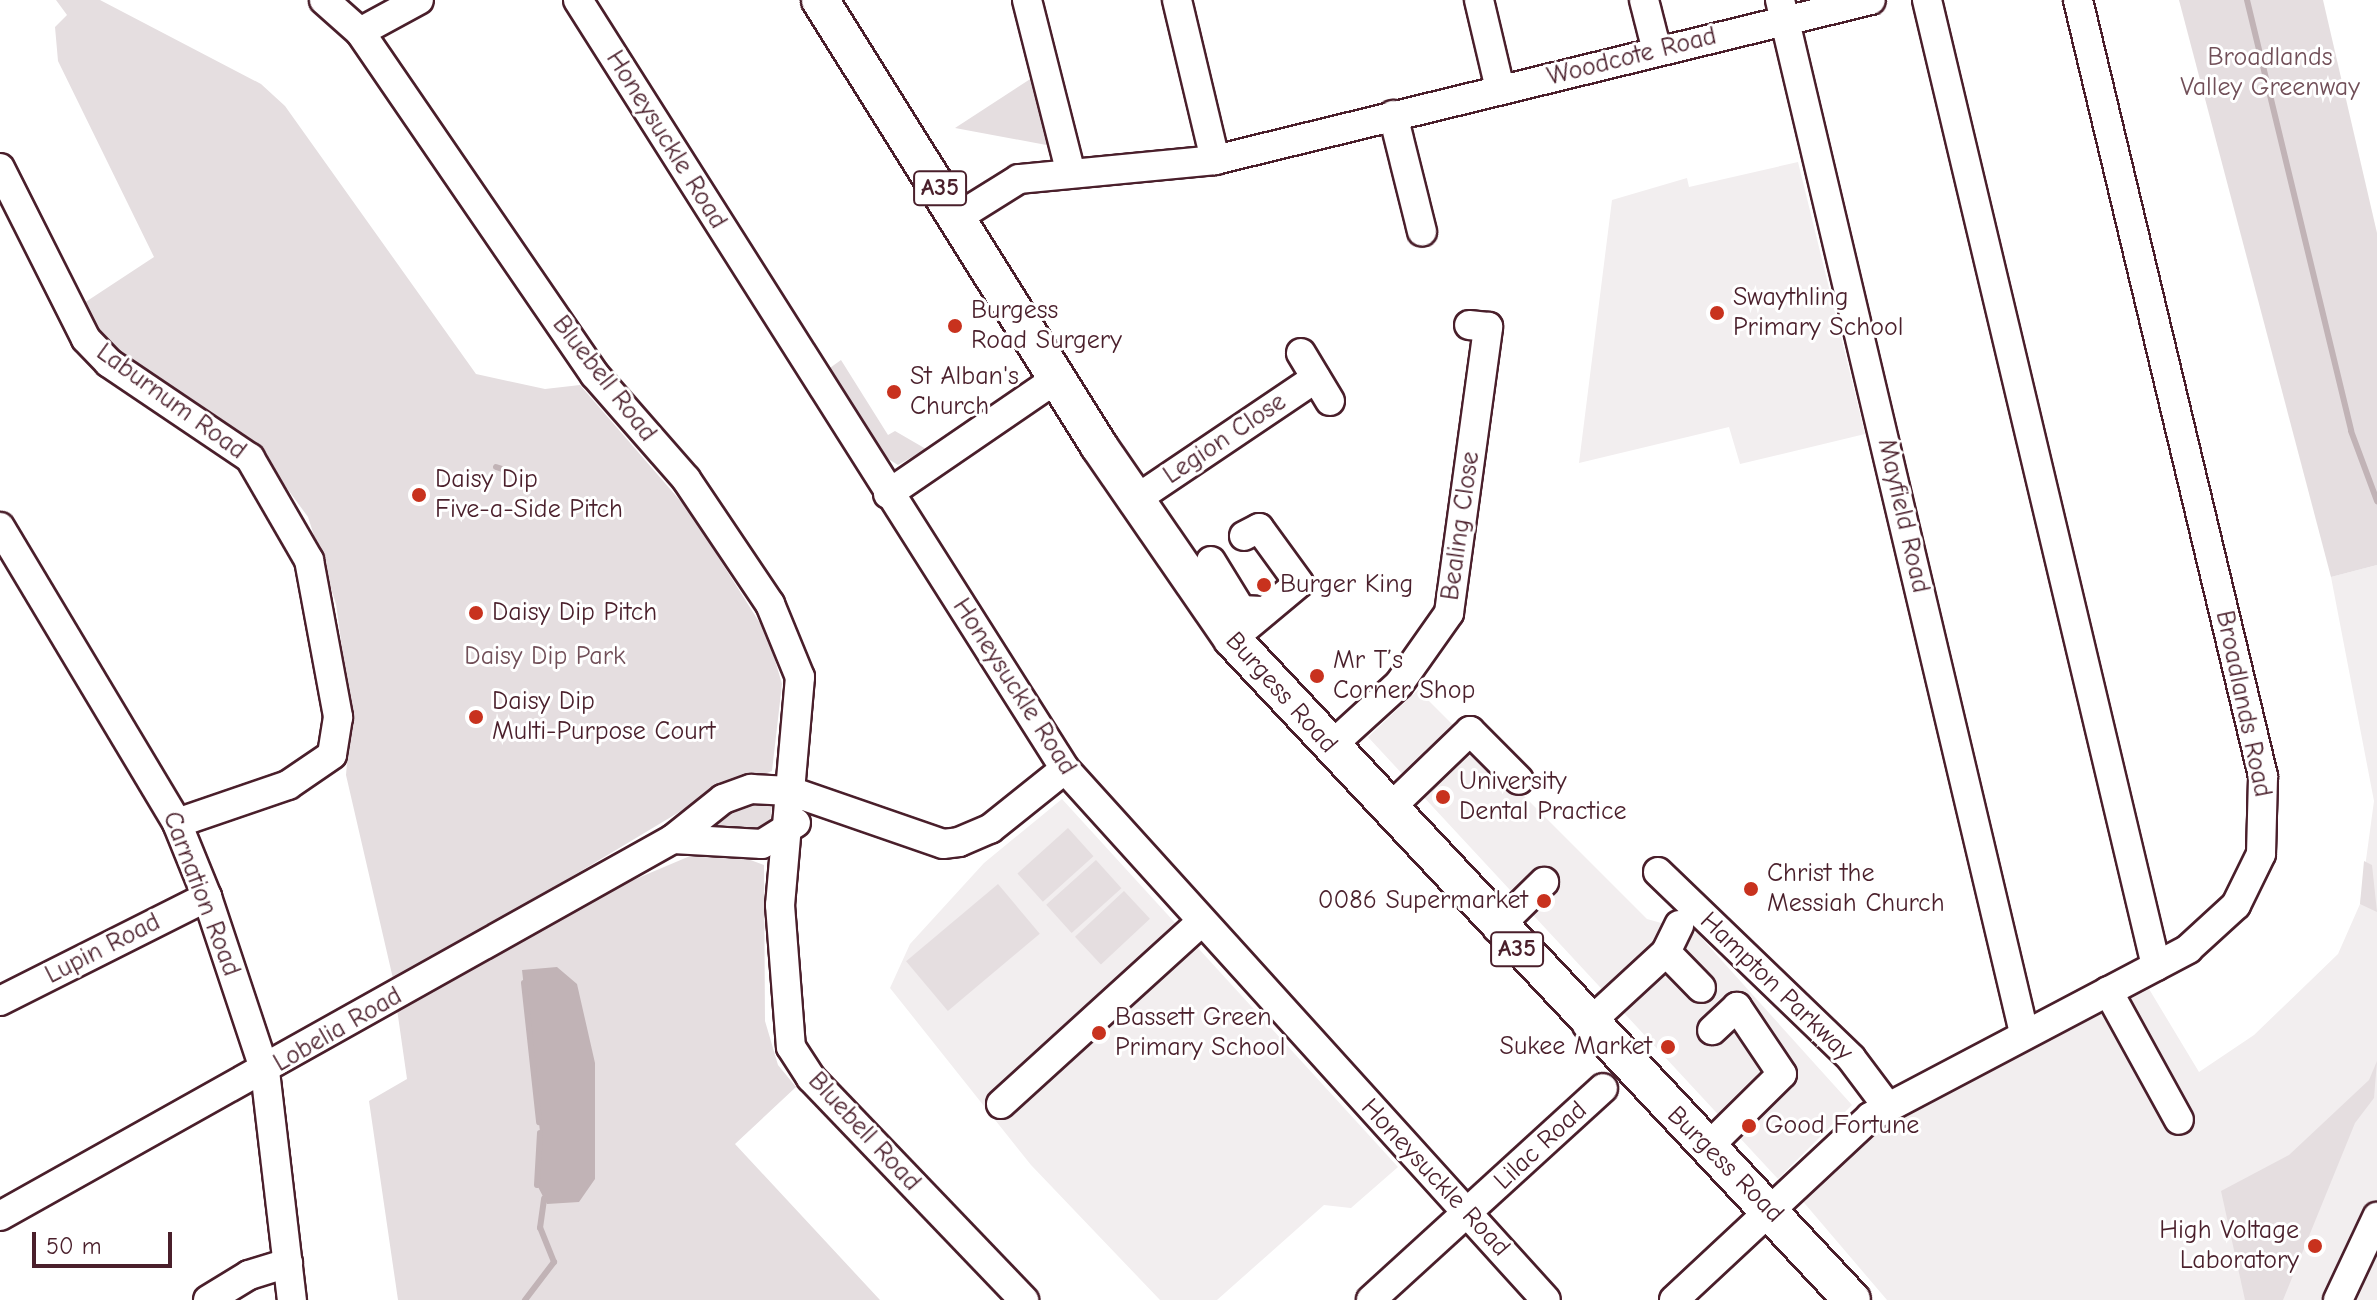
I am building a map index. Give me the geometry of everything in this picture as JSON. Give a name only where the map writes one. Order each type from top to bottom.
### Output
[{"type":"main road","name":"Burgess Road","points":[[820,0],[958,217],[1056,379],[1135,500],[1232,639],[1587,1025],[1769,1209],[1852,1300]]},
{"type":"street","name":"Bluebell Road","points":[[324,0],[360,32],[586,363],[686,479],[770,604],[800,677],[786,832],[779,960],[791,1047],[811,1078],[1024,1300]]},
{"type":"street","points":[[360,32],[419,0]]},
{"type":"street","name":"Honeysuckle Road","points":[[578,0],[888,494],[1065,769],[1546,1300]]},
{"type":"street","points":[[1027,0],[1071,174]]},
{"type":"street","points":[[1177,0],[1215,160]]},
{"type":"street","points":[[1479,0],[1500,89]]},
{"type":"street","points":[[1644,0],[1657,51]]},
{"type":"street","name":"Woodcote Road","points":[[958,217],[1019,179],[1215,160],[1657,51],[1783,10],[1871,0]]},
{"type":"street","points":[[1927,0],[2156,966]]},
{"type":"street","name":"Broadlands Road","points":[[1674,1300],[1769,1209],[1887,1106],[2156,966],[2236,905],[2261,854],[2267,817],[2078,0]]},
{"type":"street","name":"Mayfield Road","points":[[1783,10],[2024,1033]]},
{"type":"street","points":[[1393,115],[1422,231]]},
{"type":"street","name":"Laburnum Road","points":[[0,168],[86,339],[250,458],[309,560],[338,717],[332,755],[288,785],[177,823]]},
{"type":"street","name":"Bealing Close","points":[[1330,747],[1399,684],[1449,613],[1488,327],[1469,325]]},
{"type":"street","name":"Legion Close","points":[[1135,500],[1323,389],[1301,353]]},
{"type":"street","points":[[888,494],[1056,379]]},
{"type":"street","points":[[1232,639],[1262,611],[1292,594],[1299,579],[1257,526],[1244,536]]},
{"type":"street","name":"Carnation Road","points":[[0,527],[177,823],[207,897],[265,1071],[292,1300]]},
{"type":"street","points":[[1211,561],[1241,610],[1262,611]]},
{"type":"street","points":[[1388,810],[1470,731],[1519,780]]},
{"type":"street","points":[[790,791],[818,804],[959,842],[990,829],[1065,769]]},
{"type":"street","name":"Lobelia Road","points":[[0,1216],[265,1071],[673,839],[723,799],[751,789],[790,791]]},
{"type":"street","points":[[673,839],[749,845],[786,832],[818,804]]},
{"type":"street","name":"Hampton Parkway","points":[[1658,872],[1851,1058],[1887,1106]]},
{"type":"street","points":[[1497,928],[1544,882]]},
{"type":"street","name":"Lupin Road","points":[[0,1001],[207,897]]},
{"type":"street","points":[[1001,1104],[1201,922]]},
{"type":"street","points":[[1587,1025],[1666,952],[1679,925]]},
{"type":"street","points":[[1666,952],[1701,988]]},
{"type":"street","points":[[2108,991],[2179,1120]]},
{"type":"street","points":[[1707,1148],[1782,1074],[1737,1007],[1712,1030]]},
{"type":"street","name":"Lilac Road","points":[[1371,1300],[1603,1088]]},
{"type":"street","points":[[2338,1300],[2377,1217]]},
{"type":"street","points":[[208,1300],[288,1263]]},
{"type":"shaded area","name":"Swaythling Primary School","points":[[1798,162],[1865,434],[1740,464],[1729,427],[1579,463],[1612,200],[1687,178],[1689,187]]},
{"type":"shaded area","points":[[2377,565],[2377,1300],[1887,1300],[1800,1198],[1869,1134],[2149,989],[2199,1072],[2254,1035],[2338,954],[2360,904],[2374,801],[2331,577]]},
{"type":"shaded area","points":[[1418,690],[1647,919],[1697,933],[1852,1105],[1778,1179],[1368,737]]},
{"type":"shaded area","name":"Bassett Green Primary School","points":[[1062,799],[1398,1167],[1351,1208],[1324,1205],[1217,1300],[1160,1300],[1031,1165],[890,988],[910,944],[984,863]]},
{"type":"shaded area","points":[[557,967],[577,984],[595,1063],[595,1179],[579,1202],[547,1204],[537,1185],[540,1132],[522,970]]},
{"type":"green space","name":"Daisy Dip Park","points":[[56,0],[100,0],[261,84],[285,106],[476,374],[545,389],[580,385],[690,512],[768,636],[782,684],[772,771],[701,799],[394,983],[346,775],[351,714],[336,604],[308,517],[256,446],[111,349],[81,305],[154,257],[58,61],[55,27],[67,15]]},
{"type":"green space","name":"Broadlands Valley Greenway","points":[[2179,0],[2323,0],[2377,233],[2377,565],[2331,577]]},
{"type":"green space","points":[[1038,74],[1057,147],[955,128]]},
{"type":"green space","points":[[841,360],[888,435],[895,431],[926,449],[898,465],[882,455],[827,370]]},
{"type":"green space","points":[[763,798],[772,805],[769,832],[713,828],[712,816]]},
{"type":"green space","points":[[1068,828],[1093,856],[1043,902],[1017,874]]},
{"type":"green space","points":[[726,851],[764,865],[765,1021],[778,1065],[796,1087],[735,1144],[880,1300],[398,1300],[369,1101],[407,1079],[397,1009],[598,895],[690,856]]},
{"type":"green space","points":[[1096,860],[1121,888],[1072,933],[1046,905]]},
{"type":"green space","points":[[2364,861],[2372,865],[2377,912],[2360,904]]},
{"type":"green space","points":[[998,884],[1040,934],[948,1011],[906,961]]},
{"type":"green space","points":[[1124,891],[1150,919],[1101,964],[1075,937]]},
{"type":"green space","points":[[2377,1061],[2374,1098],[2355,1123],[2283,1300],[2245,1300],[2221,1191],[2289,1155],[2369,1080]]},
{"type":"waterway","points":[[2247,0],[2351,431],[2377,501]]},
{"type":"waterway","points":[[496,467],[526,477]]},
{"type":"waterway","points":[[524,983],[539,1122]]},
{"type":"waterway","points":[[537,1185],[540,1133]]},
{"type":"waterway","points":[[525,1300],[554,1262],[540,1228],[544,1198]]},
{"type":"place","name":"Swaythling Primary School","points":[[1717,313]]},
{"type":"place","name":"Burgess Road Surgery","points":[[955,326]]},
{"type":"place","name":"St Alban's Church","points":[[894,392]]},
{"type":"place","name":"Daisy Dip Five-a-Side Pitch","points":[[419,495]]},
{"type":"place","name":"Burger King","points":[[1264,585]]},
{"type":"place","name":"Daisy Dip Pitch","points":[[476,613]]},
{"type":"place","name":"Mr T’s Corner Shop","points":[[1317,676]]},
{"type":"place","name":"Daisy Dip Multi-Purpose Court","points":[[476,717]]},
{"type":"place","name":"University Dental Practice","points":[[1443,797]]},
{"type":"place","name":"Christ the Messiah Church","points":[[1751,889]]},
{"type":"place","name":"0086 Supermarket","points":[[1544,901]]},
{"type":"place","name":"Bassett Green Primary School","points":[[1099,1033]]},
{"type":"place","name":"Sukee Market","points":[[1668,1047]]},
{"type":"place","name":"Good Fortune","points":[[1749,1126]]},
{"type":"place","name":"High Voltage Laboratory","points":[[2315,1246]]}]
